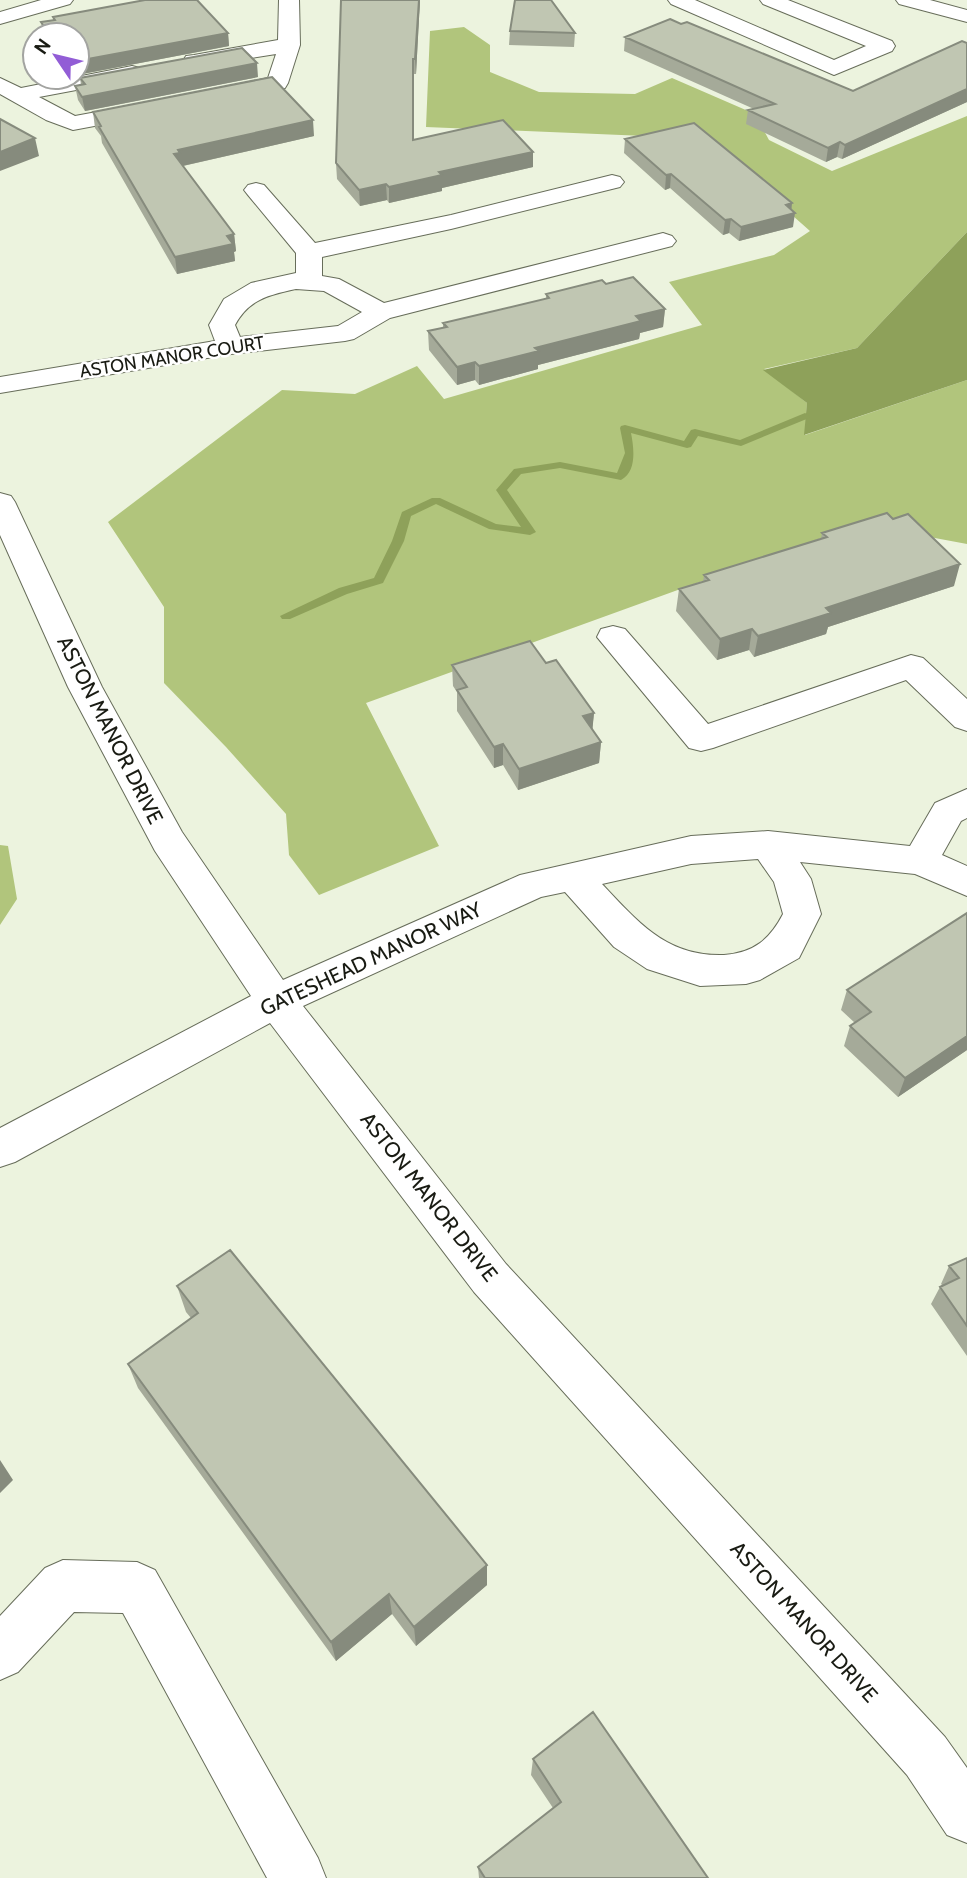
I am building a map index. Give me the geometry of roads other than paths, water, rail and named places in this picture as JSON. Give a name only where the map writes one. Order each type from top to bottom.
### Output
[{"type":"street","points":[[0,18],[62,0]]},
{"type":"street","points":[[206,99],[277,83],[289,46],[289,0]]},
{"type":"street","points":[[687,5],[721,0]]},
{"type":"street","points":[[687,5],[834,68],[884,46],[771,0]]},
{"type":"street","points":[[918,1],[967,16]]},
{"type":"street","points":[[173,65],[289,46]]},
{"type":"street","points":[[8,90],[147,70]]},
{"type":"street","points":[[8,90],[54,116],[73,122],[166,106]]},
{"type":"street","points":[[309,252],[451,222],[612,182]]},
{"type":"street","points":[[256,190],[309,252],[308,282]]},
{"type":"street","points":[[231,346],[222,326],[233,305],[260,289],[296,281],[330,284],[381,312],[663,241]]},
{"type":"street","name":"ASTON MANOR COURT","points":[[0,385],[231,346],[345,333],[381,312]]},
{"type":"street","name":"ASTON MANOR DRIVE","points":[[0,502],[85,687],[168,841],[276,1000],[490,1278],[926,1756],[967,1815]]},
{"type":"street","points":[[612,637],[701,739],[911,666],[967,719]]},
{"type":"street","points":[[920,862],[948,812],[967,802]]},
{"type":"street","points":[[573,876],[628,936],[661,958],[700,971],[746,969],[785,947],[802,914],[792,879],[768,845]]},
{"type":"street","name":"GATESHEAD MANOR WAY","points":[[0,1149],[276,1000],[533,885],[691,850],[768,845],[920,862],[967,882]]},
{"type":"street","points":[[0,1654],[63,1586],[137,1588],[298,1878]]},
{"type":"waterway","points":[[286,616],[343,591],[379,580],[398,541],[406,514],[436,500],[493,527],[530,532],[501,490],[518,471],[560,465],[621,477],[630,453],[625,428],[687,445],[695,432],[741,443],[805,416]]}]
